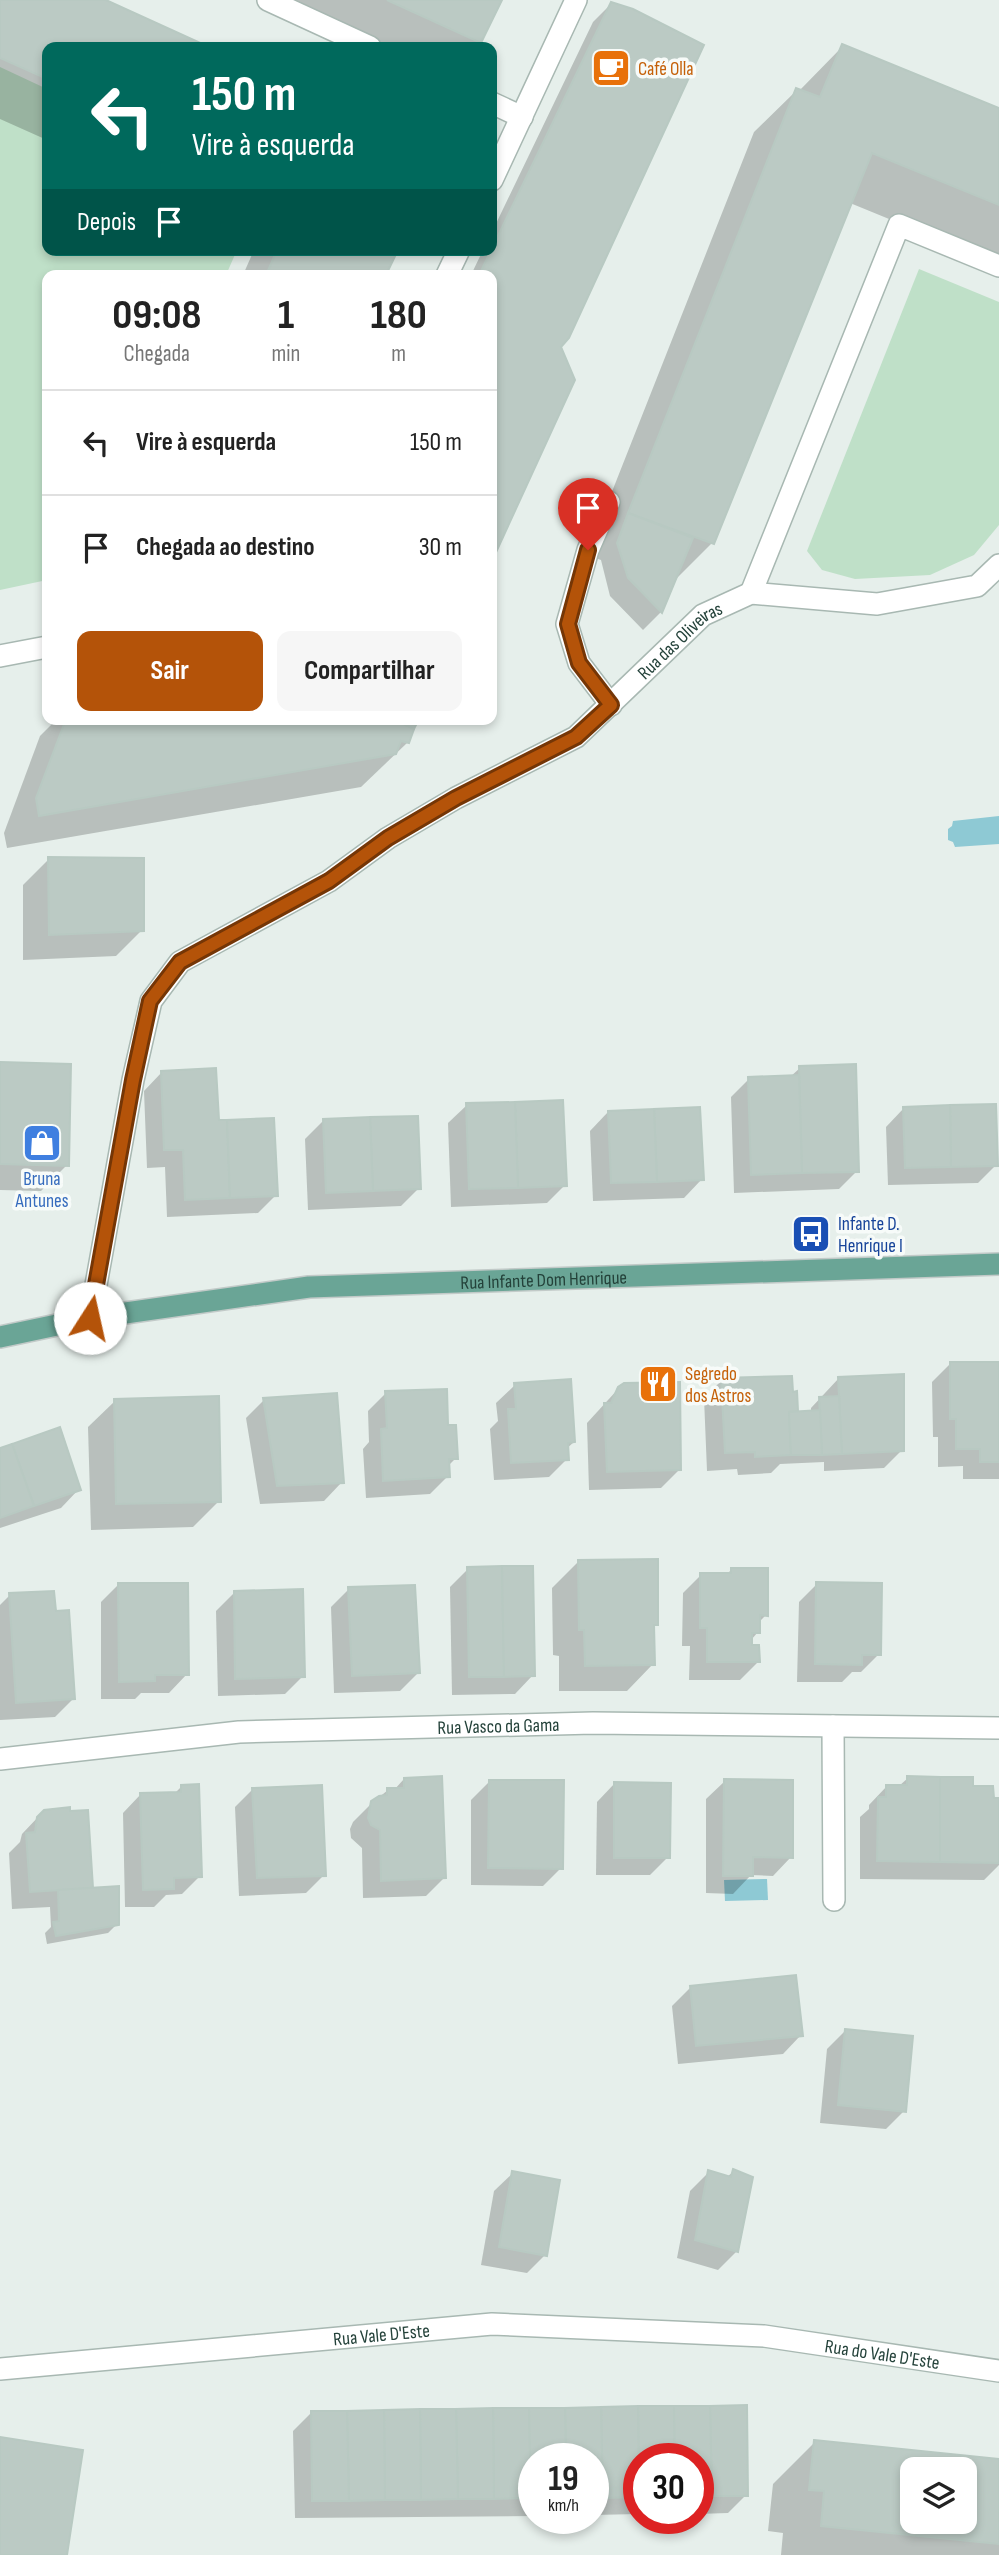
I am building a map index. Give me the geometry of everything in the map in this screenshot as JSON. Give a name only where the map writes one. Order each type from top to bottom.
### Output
[{"type":"main road","name":"Rua Infante Dom Henrique","points":[[0,1337],[90,1318],[309,1287],[999,1265]]},
{"type":"street","points":[[268,0],[359,42]]},
{"type":"street","points":[[497,170],[576,0]]},
{"type":"street","points":[[497,105],[522,117]]},
{"type":"street","points":[[999,266],[900,225],[751,593],[877,604],[977,586],[999,565]]},
{"type":"street","points":[[609,502],[588,550],[568,624],[579,663],[611,705]]},
{"type":"street","name":"Rua das Oliveiras","points":[[90,1318],[150,1001],[180,962],[329,881],[388,838],[456,798],[576,737],[704,615],[751,593]]},
{"type":"street","points":[[0,656],[42,648]]},
{"type":"street","name":"Rua Vasco da Gama","points":[[0,1759],[239,1732],[593,1723],[999,1728]]},
{"type":"street","points":[[833,1726],[834,1900]]},
{"type":"street","name":"Rua Vale D'Este","points":[[0,2369],[492,2324],[764,2336]]},
{"type":"street","name":"Rua do Vale D'Este","points":[[764,2336],[999,2371]]},
{"type":"green space","points":[[0,67],[42,87],[42,256],[234,256],[228,270],[42,270],[42,581],[0,590]]},
{"type":"green space","points":[[919,269],[999,302],[999,525],[974,555],[930,575],[855,579],[822,570],[807,551]]},
{"type":"water","points":[[999,816],[999,844],[955,847],[953,842],[948,840],[948,829],[953,821]]},
{"type":"water","points":[[767,1879],[768,1900],[725,1901],[724,1880]]},
{"type":"building","points":[[0,0],[106,0],[198,42],[42,42],[42,77],[0,58]]},
{"type":"building","points":[[387,0],[502,0],[481,42]]},
{"type":"building","points":[[611,2],[633,9],[704,45],[569,338],[561,347],[575,380],[497,550],[497,270],[481,270],[488,256],[497,256],[497,238]]},
{"type":"building","points":[[842,44],[999,108],[999,205],[872,153],[714,544],[628,513],[796,88],[820,97]]},
{"type":"building","points":[[274,256],[395,256],[388,270],[268,270]]},
{"type":"building","points":[[628,513],[693,538],[662,613],[628,578],[617,543]]},
{"type":"building","points":[[64,725],[406,725],[414,729],[409,743],[401,741],[396,754],[39,816],[36,798]]},
{"type":"building","points":[[48,857],[144,858],[144,931],[49,935]]},
{"type":"building","points":[[0,1062],[71,1064],[69,1166],[0,1164]]},
{"type":"building","points":[[856,1064],[859,1172],[802,1173],[799,1066]]},
{"type":"building","points":[[216,1068],[219,1120],[227,1120],[230,1198],[185,1200],[183,1150],[164,1150],[161,1071]]},
{"type":"building","points":[[799,1075],[802,1173],[751,1175],[748,1077]]},
{"type":"building","points":[[563,1100],[567,1186],[518,1188],[515,1102]]},
{"type":"building","points":[[515,1102],[518,1188],[469,1189],[466,1103]]},
{"type":"building","points":[[996,1104],[998,1166],[951,1167],[950,1105]]},
{"type":"building","points":[[950,1105],[951,1167],[905,1168],[903,1107]]},
{"type":"building","points":[[700,1107],[704,1180],[657,1182],[654,1109]]},
{"type":"building","points":[[654,1109],[657,1182],[611,1183],[608,1111]]},
{"type":"building","points":[[418,1116],[421,1189],[373,1191],[370,1117]]},
{"type":"building","points":[[370,1117],[373,1191],[326,1193],[323,1119]]},
{"type":"building","points":[[274,1118],[278,1196],[230,1198],[227,1120]]},
{"type":"building","points":[[950,1362],[999,1362],[999,1462],[980,1462],[980,1449],[956,1449],[956,1419],[950,1419]]},
{"type":"building","points":[[904,1374],[904,1451],[842,1454],[838,1377]]},
{"type":"building","points":[[792,1376],[793,1392],[797,1391],[798,1411],[789,1412],[791,1455],[755,1457],[755,1452],[725,1453],[721,1378]]},
{"type":"building","points":[[571,1379],[575,1442],[568,1443],[569,1460],[511,1463],[508,1409],[516,1409],[514,1383]]},
{"type":"building","points":[[680,1382],[681,1470],[607,1472],[604,1403],[611,1403],[618,1387],[624,1383]]},
{"type":"building","points":[[447,1389],[448,1425],[456,1425],[458,1459],[449,1459],[450,1477],[383,1481],[381,1429],[387,1428],[385,1391]]},
{"type":"building","points":[[337,1393],[344,1483],[277,1486],[263,1398]]},
{"type":"building","points":[[219,1396],[221,1502],[116,1504],[114,1399]]},
{"type":"building","points":[[839,1396],[842,1454],[822,1455],[819,1397]]},
{"type":"building","points":[[820,1410],[822,1455],[791,1455],[789,1412]]},
{"type":"building","points":[[60,1427],[81,1490],[34,1506],[12,1444]]},
{"type":"building","points":[[12,1444],[34,1506],[0,1518],[0,1448]]},
{"type":"building","points":[[658,1559],[658,1625],[654,1625],[655,1665],[585,1666],[584,1630],[579,1630],[578,1560]]},
{"type":"building","points":[[502,1566],[504,1677],[469,1677],[467,1567]]},
{"type":"building","points":[[502,1566],[533,1566],[535,1676],[504,1677]]},
{"type":"building","points":[[731,1568],[768,1568],[768,1616],[760,1615],[760,1633],[752,1633],[752,1645],[759,1645],[760,1662],[707,1662],[707,1628],[700,1628],[700,1573],[731,1573]]},
{"type":"building","points":[[816,1582],[882,1583],[881,1655],[862,1655],[862,1665],[815,1664]]},
{"type":"building","points":[[118,1583],[188,1583],[189,1675],[155,1675],[155,1681],[119,1682]]},
{"type":"building","points":[[415,1585],[420,1673],[352,1676],[348,1587]]},
{"type":"building","points":[[303,1589],[305,1677],[235,1679],[234,1591]]},
{"type":"building","points":[[54,1591],[56,1611],[69,1610],[75,1699],[16,1703],[9,1593]]},
{"type":"building","points":[[442,1776],[446,1878],[381,1881],[380,1830],[371,1825],[368,1818],[371,1801],[387,1795],[387,1788],[404,1788],[404,1778]]},
{"type":"building","points":[[907,1776],[940,1777],[940,1862],[877,1861],[878,1797],[886,1797],[886,1785],[907,1785]]},
{"type":"building","points":[[940,1777],[973,1777],[973,1786],[993,1786],[994,1798],[999,1798],[999,1863],[940,1862]]},
{"type":"building","points":[[724,1779],[793,1780],[793,1858],[753,1857],[753,1876],[723,1876]]},
{"type":"building","points":[[489,1780],[564,1780],[563,1869],[488,1868]]},
{"type":"building","points":[[614,1782],[671,1783],[670,1858],[614,1858]]},
{"type":"building","points":[[199,1784],[202,1877],[174,1878],[174,1889],[143,1890],[140,1793],[181,1792],[181,1785]]},
{"type":"building","points":[[322,1785],[326,1876],[257,1878],[252,1788]]},
{"type":"building","points":[[70,1807],[70,1811],[88,1810],[93,1888],[30,1892],[26,1833],[35,1832],[37,1817],[44,1810]]},
{"type":"building","points":[[119,1886],[119,1925],[56,1936],[53,1922],[59,1921],[58,1890]]},
{"type":"building","points":[[796,1975],[803,2036],[696,2046],[690,1986]]},
{"type":"building","points":[[845,2029],[913,2036],[906,2112],[838,2105]]},
{"type":"building","points":[[733,2169],[753,2177],[738,2252],[695,2240],[708,2170],[731,2177]]},
{"type":"building","points":[[512,2171],[560,2180],[547,2256],[499,2247]]},
{"type":"building","points":[[747,2405],[748,2496],[714,2496],[714,2443],[711,2443],[710,2406]]},
{"type":"building","points":[[638,2406],[674,2406],[675,2443],[639,2443]]},
{"type":"building","points":[[638,2406],[638,2443],[623,2443],[623,2497],[609,2498],[609,2443],[602,2443],[601,2407]]},
{"type":"building","points":[[674,2406],[710,2406],[711,2443],[675,2443]]},
{"type":"building","points":[[601,2407],[602,2443],[566,2443],[565,2408]]},
{"type":"building","points":[[493,2408],[529,2408],[530,2443],[518,2443],[518,2498],[494,2499]]},
{"type":"building","points":[[493,2408],[494,2499],[458,2499],[456,2409]]},
{"type":"building","points":[[529,2408],[565,2408],[566,2443],[530,2443]]},
{"type":"building","points":[[420,2409],[456,2409],[458,2499],[421,2500]]},
{"type":"building","points":[[420,2409],[421,2500],[385,2500],[384,2410]]},
{"type":"building","points":[[384,2410],[385,2500],[349,2501],[347,2411]]},
{"type":"building","points":[[311,2411],[347,2411],[349,2501],[312,2501]]},
{"type":"building","points":[[0,2437],[83,2450],[67,2555],[0,2555]]},
{"type":"building","points":[[814,2440],[999,2459],[999,2544],[900,2534],[977,2534],[977,2457],[900,2457],[900,2534],[821,2526],[824,2491],[809,2490]]},
{"type":"place","name":"Café Olla","points":[[611,68]]},
{"type":"place","name":"Bruna Antunes","points":[[42,1143]]},
{"type":"place","name":"Infante D. Henrique I","points":[[811,1234]]},
{"type":"place","name":"Segredo dos Astros","points":[[658,1384]]},
{"type":"route","points":[[90,1318],[150,1001],[180,962],[329,881],[388,838],[456,798],[576,737],[611,705],[579,663],[568,624],[588,550]]}]
